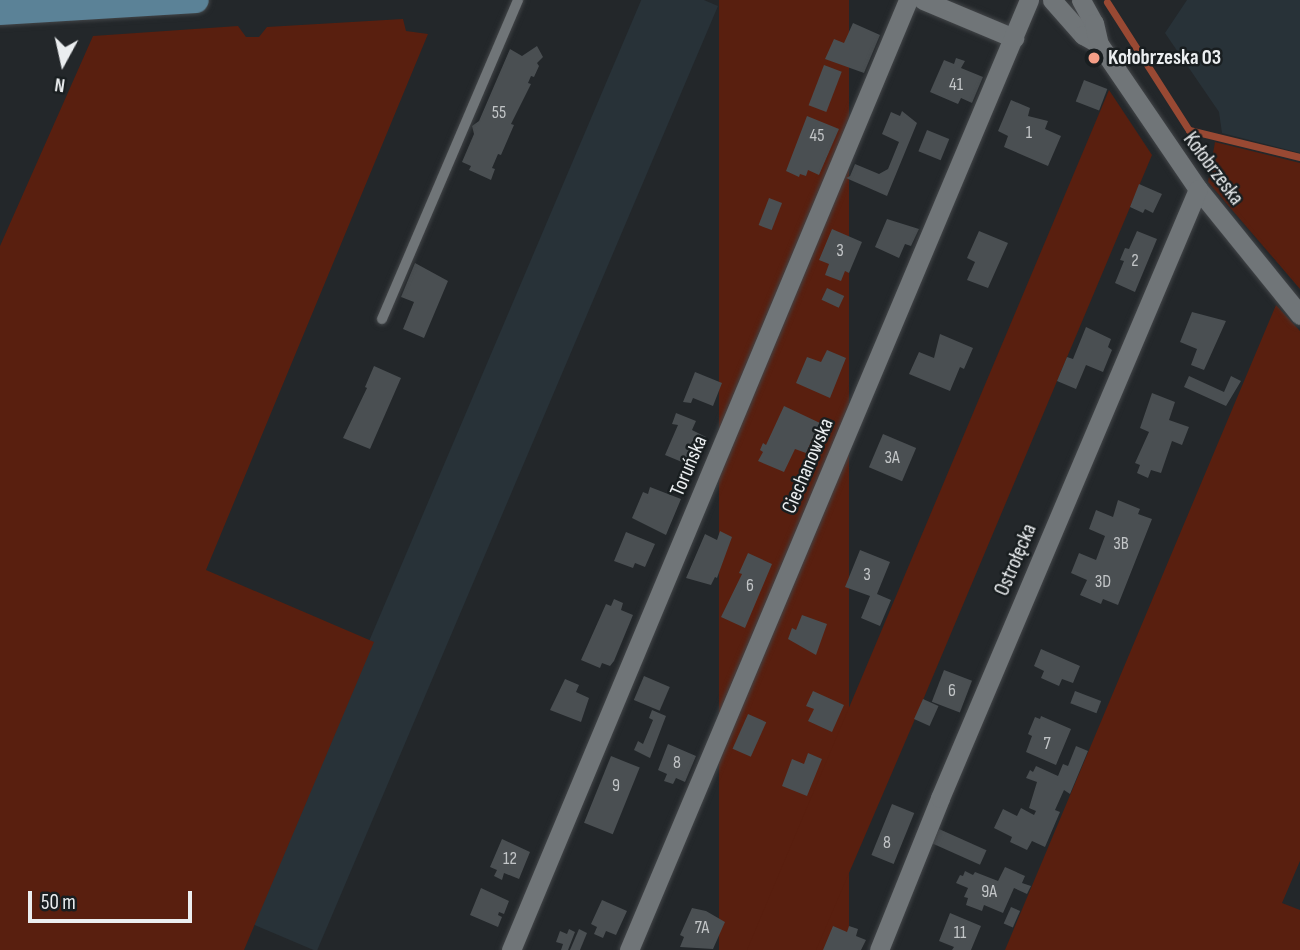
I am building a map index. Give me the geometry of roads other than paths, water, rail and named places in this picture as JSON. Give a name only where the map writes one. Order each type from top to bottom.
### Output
[{"type":"main road","points":[[0,12],[196,0]]},
{"type":"street","name":"Toruńska","points":[[511,950],[908,0]]},
{"type":"street","points":[[923,0],[1014,38]]},
{"type":"street","name":"Ciechanowska","points":[[629,950],[1029,0]]},
{"type":"street","name":"Kołobrzeska","points":[[1052,0],[1083,35],[1099,44],[1198,189],[1300,315]]},
{"type":"street","name":"Kołobrzeska","points":[[1082,0],[1097,29],[1099,44]]},
{"type":"street","name":"Ostrołęcka","points":[[879,950],[940,798],[1198,189]]},
{"type":"lane","points":[[382,319],[518,0]]},
{"type":"waterway","points":[[1107,2],[1189,130],[1300,157]]},
{"type":"place","name":"Kołobrzeska 03","points":[[1094,58]]}]
